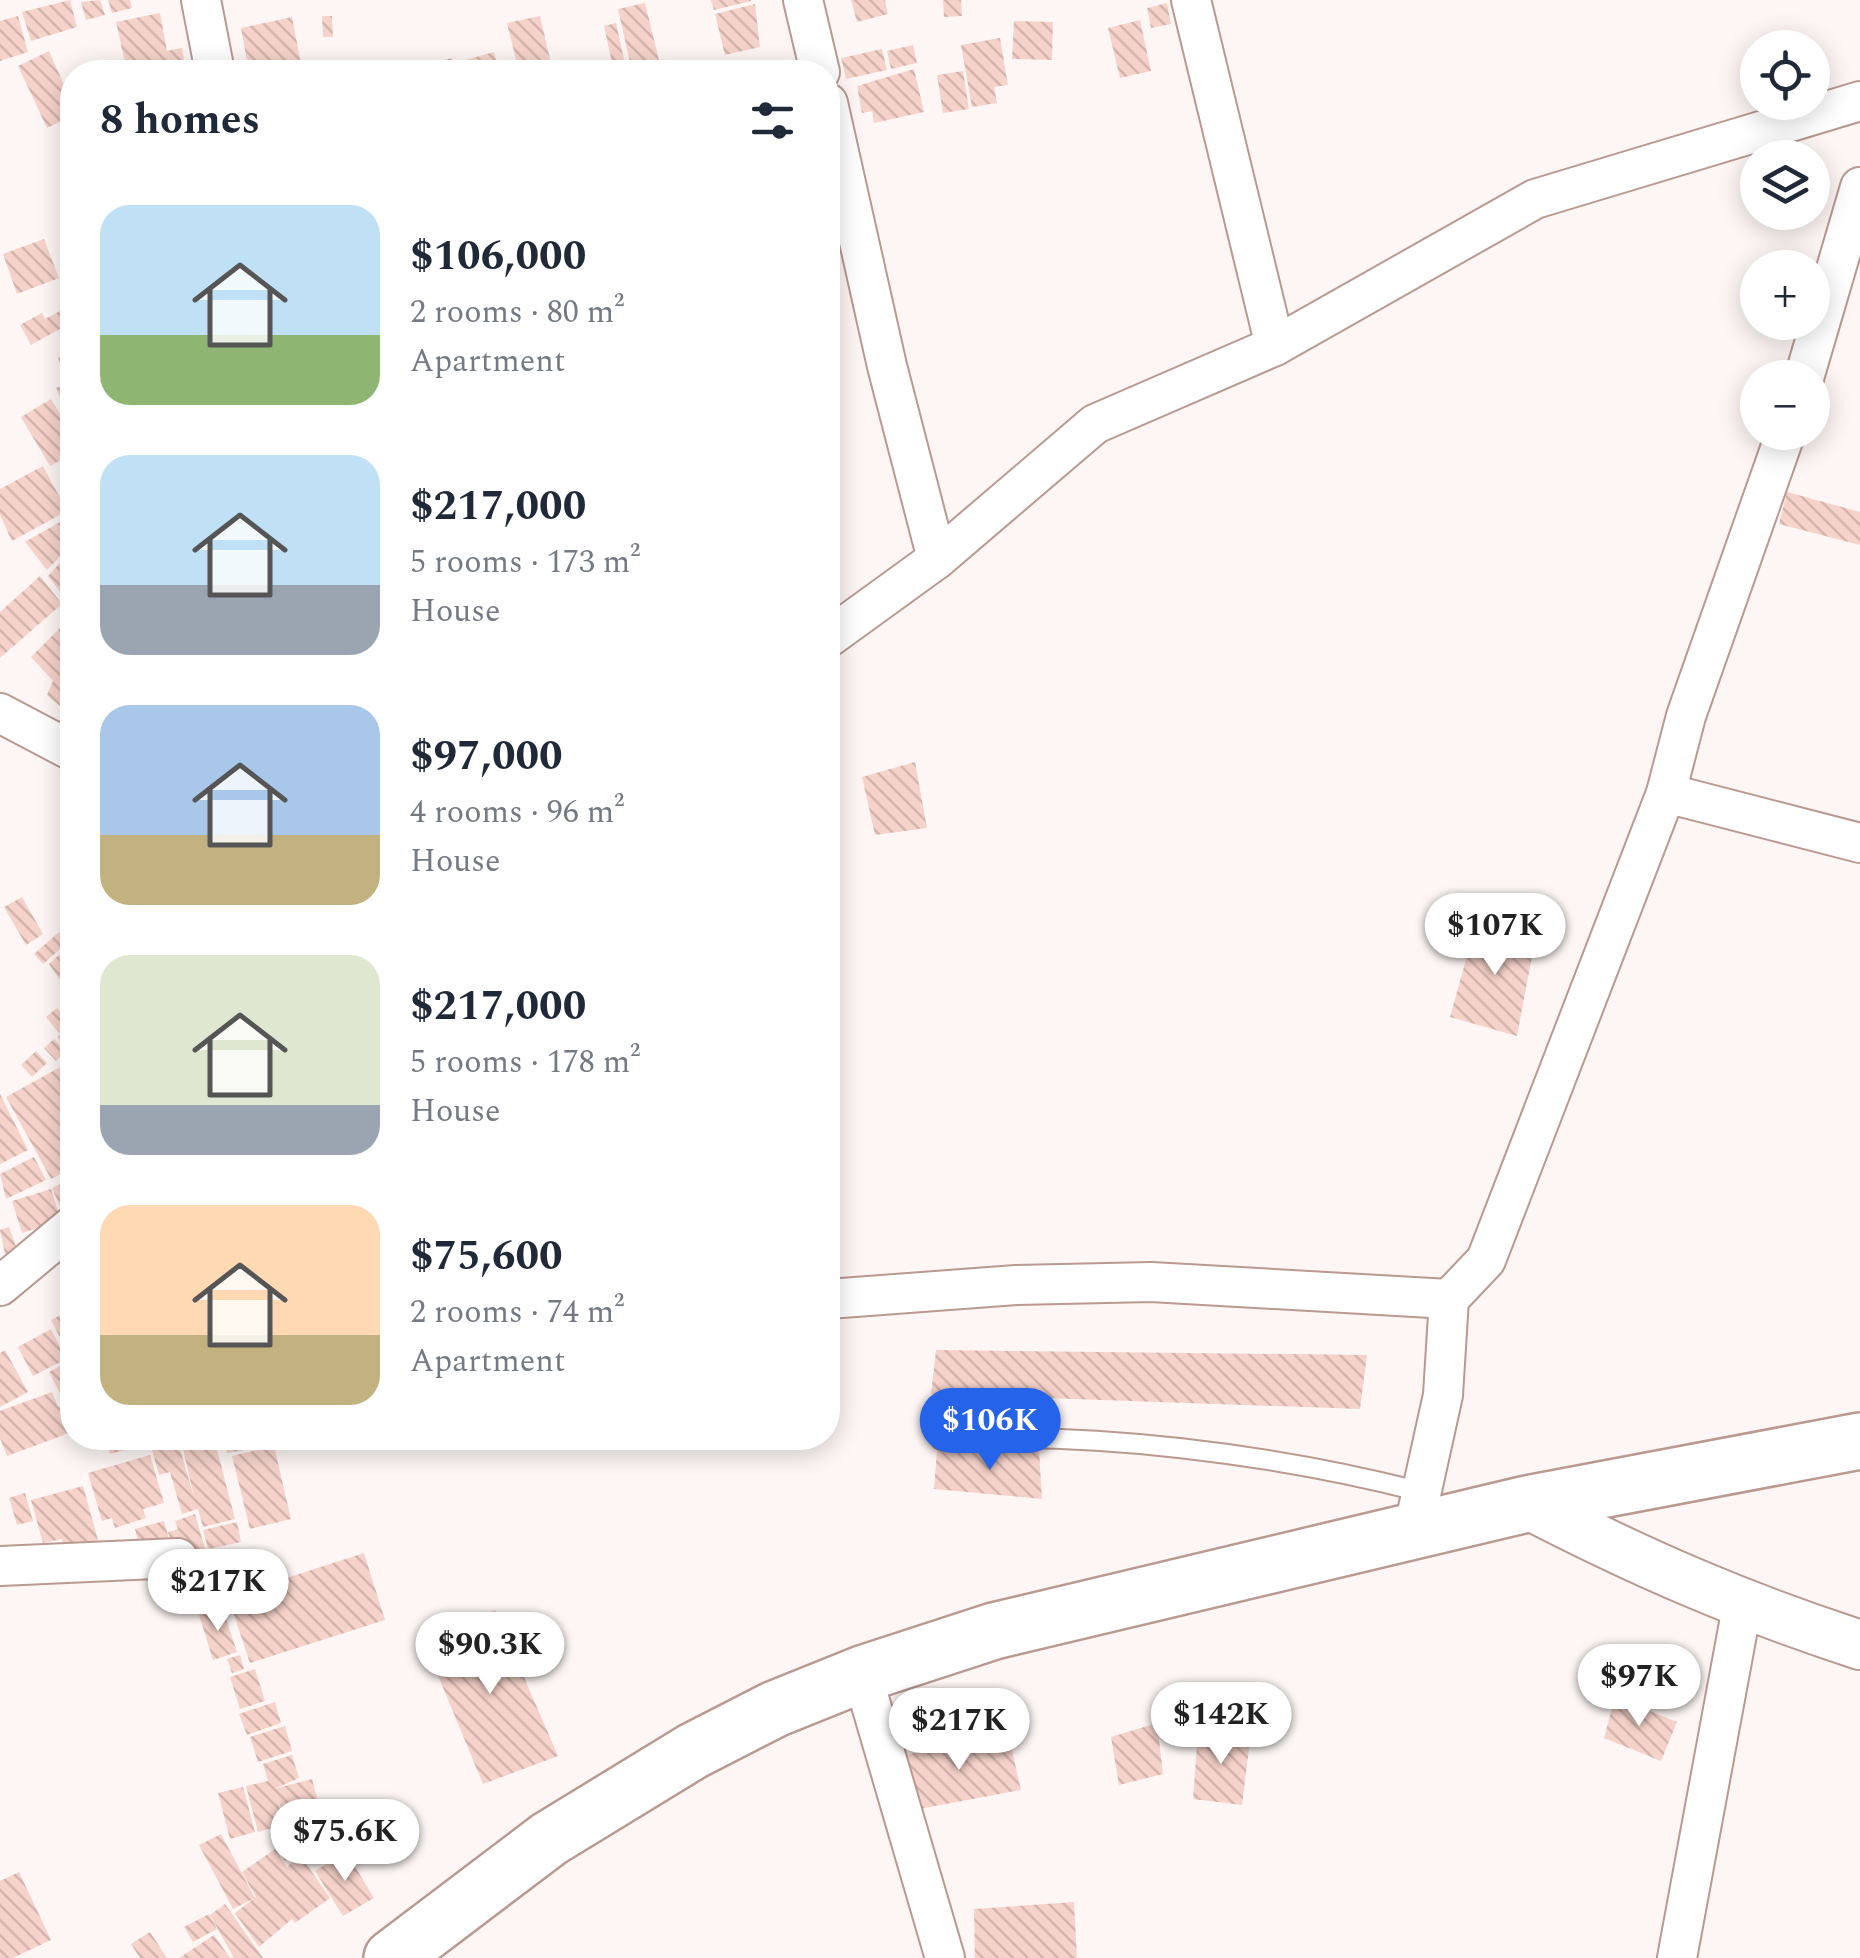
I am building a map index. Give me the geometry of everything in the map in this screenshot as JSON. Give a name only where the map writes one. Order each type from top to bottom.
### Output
[{"type":"highway","points":[[392,1958],[549,1839],[693,1751],[775,1709],[862,1674],[994,1631],[1416,1511],[1528,1504],[1860,1441]]},
{"type":"street","points":[[803,0],[817,60]]},
{"type":"street","points":[[1191,0],[1275,346]]},
{"type":"street","points":[[208,3],[215,60]]},
{"type":"street","points":[[840,629],[937,559],[1094,424],[1275,346],[1535,198],[1860,101]]},
{"type":"street","points":[[840,156],[887,366],[937,559]]},
{"type":"street","points":[[1809,360],[1860,186]]},
{"type":"street","points":[[1416,1511],[1444,1395],[1449,1299],[1486,1260],[1581,1044],[1666,794],[1686,716],[1780,450]]},
{"type":"street","points":[[0,714],[60,745]]},
{"type":"street","points":[[1666,794],[1860,843]]},
{"type":"street","points":[[0,1286],[60,1236]]},
{"type":"street","points":[[840,1298],[1016,1285],[1151,1282],[1449,1299]]},
{"type":"street","points":[[1528,1504],[1639,1562],[1742,1607],[1860,1645]]},
{"type":"street","points":[[0,1566],[178,1558]]},
{"type":"street","points":[[1678,1958],[1742,1607]]},
{"type":"street","points":[[862,1674],[945,1958]]},
{"type":"lane","points":[[941,1440],[980,1437],[1177,1450],[1313,1465],[1416,1511]]},
{"type":"building","points":[[70,0],[77,27],[31,41],[22,12]]},
{"type":"building","points":[[100,0],[105,15],[86,20],[81,2]]},
{"type":"building","points":[[108,0],[130,0],[132,8],[112,13]]},
{"type":"building","points":[[711,0],[751,0],[751,1],[714,10]]},
{"type":"building","points":[[851,0],[885,0],[888,14],[857,22]]},
{"type":"building","points":[[943,0],[961,0],[962,16],[944,17]]},
{"type":"building","points":[[645,3],[659,60],[629,60],[618,9]]},
{"type":"building","points":[[1167,3],[1171,24],[1151,28],[1147,8]]},
{"type":"building","points":[[755,4],[760,47],[725,55],[715,14]]},
{"type":"building","points":[[160,13],[167,51],[182,48],[184,60],[124,60],[116,22]]},
{"type":"building","points":[[18,16],[28,52],[0,61],[0,21]]},
{"type":"building","points":[[322,16],[332,16],[333,37],[323,37]]},
{"type":"building","points":[[540,16],[550,60],[516,60],[507,23]]},
{"type":"building","points":[[292,17],[300,60],[247,60],[241,28]]},
{"type":"building","points":[[1140,20],[1151,71],[1120,78],[1108,28]]},
{"type":"building","points":[[1014,21],[1053,22],[1052,60],[1012,59]]},
{"type":"building","points":[[616,23],[624,60],[611,60],[604,26]]},
{"type":"building","points":[[1000,38],[1008,85],[994,87],[997,103],[972,107],[961,45]]},
{"type":"building","points":[[913,45],[917,63],[891,69],[887,51]]},
{"type":"building","points":[[882,49],[887,70],[846,79],[841,58]]},
{"type":"building","points":[[49,51],[60,76],[60,122],[47,128],[18,66]]},
{"type":"building","points":[[494,52],[496,60],[466,60]]},
{"type":"building","points":[[914,69],[924,112],[874,123],[872,111],[862,113],[857,86]]},
{"type":"building","points":[[963,71],[969,109],[943,113],[937,75]]},
{"type":"building","points":[[44,239],[59,278],[17,294],[3,254]]},
{"type":"building","points":[[60,311],[60,329],[31,345],[20,325],[42,313],[45,319]]},
{"type":"building","points":[[51,399],[60,414],[60,461],[50,466],[21,417]]},
{"type":"building","points":[[43,466],[60,498],[60,515],[12,541],[0,515],[0,489]]},
{"type":"building","points":[[1787,492],[1860,512],[1860,545],[1779,524]]},
{"type":"building","points":[[60,522],[60,556],[47,570],[25,542]]},
{"type":"building","points":[[60,563],[60,592],[48,576]]},
{"type":"building","points":[[40,576],[60,601],[60,606],[0,658],[0,612]]},
{"type":"building","points":[[60,628],[60,706],[47,695],[53,681],[31,657]]},
{"type":"building","points":[[915,762],[927,828],[875,835],[862,777]]},
{"type":"building","points":[[22,897],[43,934],[26,945],[4,907]]},
{"type":"building","points":[[1477,920],[1536,935],[1517,1036],[1450,1017]]},
{"type":"building","points":[[59,932],[60,949],[43,964],[34,954]]},
{"type":"building","points":[[60,954],[60,980],[49,964]]},
{"type":"building","points":[[57,1008],[60,1032],[59,1033],[46,1017]]},
{"type":"building","points":[[54,1039],[60,1045],[60,1057],[56,1061],[44,1048]]},
{"type":"building","points":[[36,1051],[47,1063],[32,1077],[21,1065]]},
{"type":"building","points":[[60,1067],[60,1174],[51,1179],[6,1097]]},
{"type":"building","points":[[0,1094],[28,1150],[0,1164]]},
{"type":"building","points":[[34,1157],[46,1180],[6,1199],[0,1174]]},
{"type":"building","points":[[60,1184],[60,1206],[52,1188]]},
{"type":"building","points":[[51,1189],[60,1221],[22,1233],[12,1201]]},
{"type":"building","points":[[9,1227],[17,1249],[5,1254],[0,1230]]},
{"type":"building","points":[[60,1315],[60,1338],[51,1320]]},
{"type":"building","points":[[51,1329],[60,1347],[60,1362],[33,1376],[18,1347]]},
{"type":"building","points":[[5,1350],[28,1392],[0,1407],[0,1353]]},
{"type":"building","points":[[936,1350],[1367,1355],[1360,1409],[931,1394]]},
{"type":"building","points":[[60,1366],[60,1394],[49,1372]]},
{"type":"building","points":[[52,1392],[60,1406],[60,1436],[7,1456],[0,1438],[0,1411]]},
{"type":"building","points":[[152,1450],[180,1450],[194,1497],[183,1450],[217,1450],[235,1519],[203,1527],[198,1509],[182,1514],[170,1472],[159,1475]]},
{"type":"building","points":[[275,1450],[291,1519],[250,1529],[232,1456]]},
{"type":"building","points":[[1039,1450],[1042,1499],[934,1489],[937,1451]]},
{"type":"building","points":[[150,1455],[164,1503],[143,1509],[146,1518],[115,1528],[112,1518],[102,1521],[88,1473]]},
{"type":"building","points":[[83,1486],[98,1540],[64,1549],[62,1539],[43,1543],[31,1500]]},
{"type":"building","points":[[25,1493],[33,1521],[17,1525],[9,1498]]},
{"type":"building","points":[[195,1514],[206,1552],[175,1555],[168,1532],[178,1529],[175,1521]]},
{"type":"building","points":[[164,1521],[169,1539],[140,1548],[135,1529]]},
{"type":"building","points":[[237,1522],[241,1542],[208,1549],[203,1530]]},
{"type":"building","points":[[364,1553],[385,1620],[250,1663],[228,1597]]},
{"type":"building","points":[[222,1607],[237,1652],[213,1660],[199,1615]]},
{"type":"building","points":[[495,1610],[558,1756],[483,1784],[422,1637]]},
{"type":"building","points":[[240,1655],[244,1669],[232,1673],[227,1659]]},
{"type":"building","points":[[255,1669],[265,1701],[240,1709],[230,1677]]},
{"type":"building","points":[[1615,1697],[1677,1722],[1661,1761],[1604,1738]]},
{"type":"building","points":[[275,1702],[281,1723],[247,1735],[239,1714]]},
{"type":"building","points":[[1157,1723],[1163,1774],[1119,1785],[1111,1737]]},
{"type":"building","points":[[285,1726],[292,1751],[258,1762],[250,1737]]},
{"type":"building","points":[[1198,1732],[1251,1732],[1242,1805],[1193,1799]]},
{"type":"building","points":[[1008,1733],[1021,1790],[903,1812],[901,1756]]},
{"type":"building","points":[[292,1755],[299,1778],[274,1789],[312,1779],[322,1816],[285,1825],[277,1795],[283,1825],[258,1832],[246,1786],[268,1781],[263,1764]]},
{"type":"building","points":[[243,1787],[255,1832],[230,1839],[218,1793]]},
{"type":"building","points":[[293,1831],[304,1850],[285,1861],[274,1843]]},
{"type":"building","points":[[221,1834],[255,1898],[233,1909],[199,1845]]},
{"type":"building","points":[[275,1849],[287,1867],[300,1855],[330,1898],[295,1923],[292,1919],[259,1947],[235,1913],[256,1897],[242,1872]]},
{"type":"building","points":[[346,1852],[374,1898],[343,1916],[315,1871]]},
{"type":"building","points":[[19,1872],[51,1940],[13,1958],[0,1958],[0,1881]]},
{"type":"building","points":[[1074,1902],[1077,1958],[975,1958],[974,1909]]},
{"type":"building","points":[[225,1904],[263,1958],[234,1958],[210,1915]]},
{"type":"building","points":[[209,1914],[217,1929],[193,1942],[184,1927]]},
{"type":"building","points":[[150,1932],[167,1958],[140,1958],[131,1944]]},
{"type":"building","points":[[214,1935],[230,1958],[179,1958]]}]
